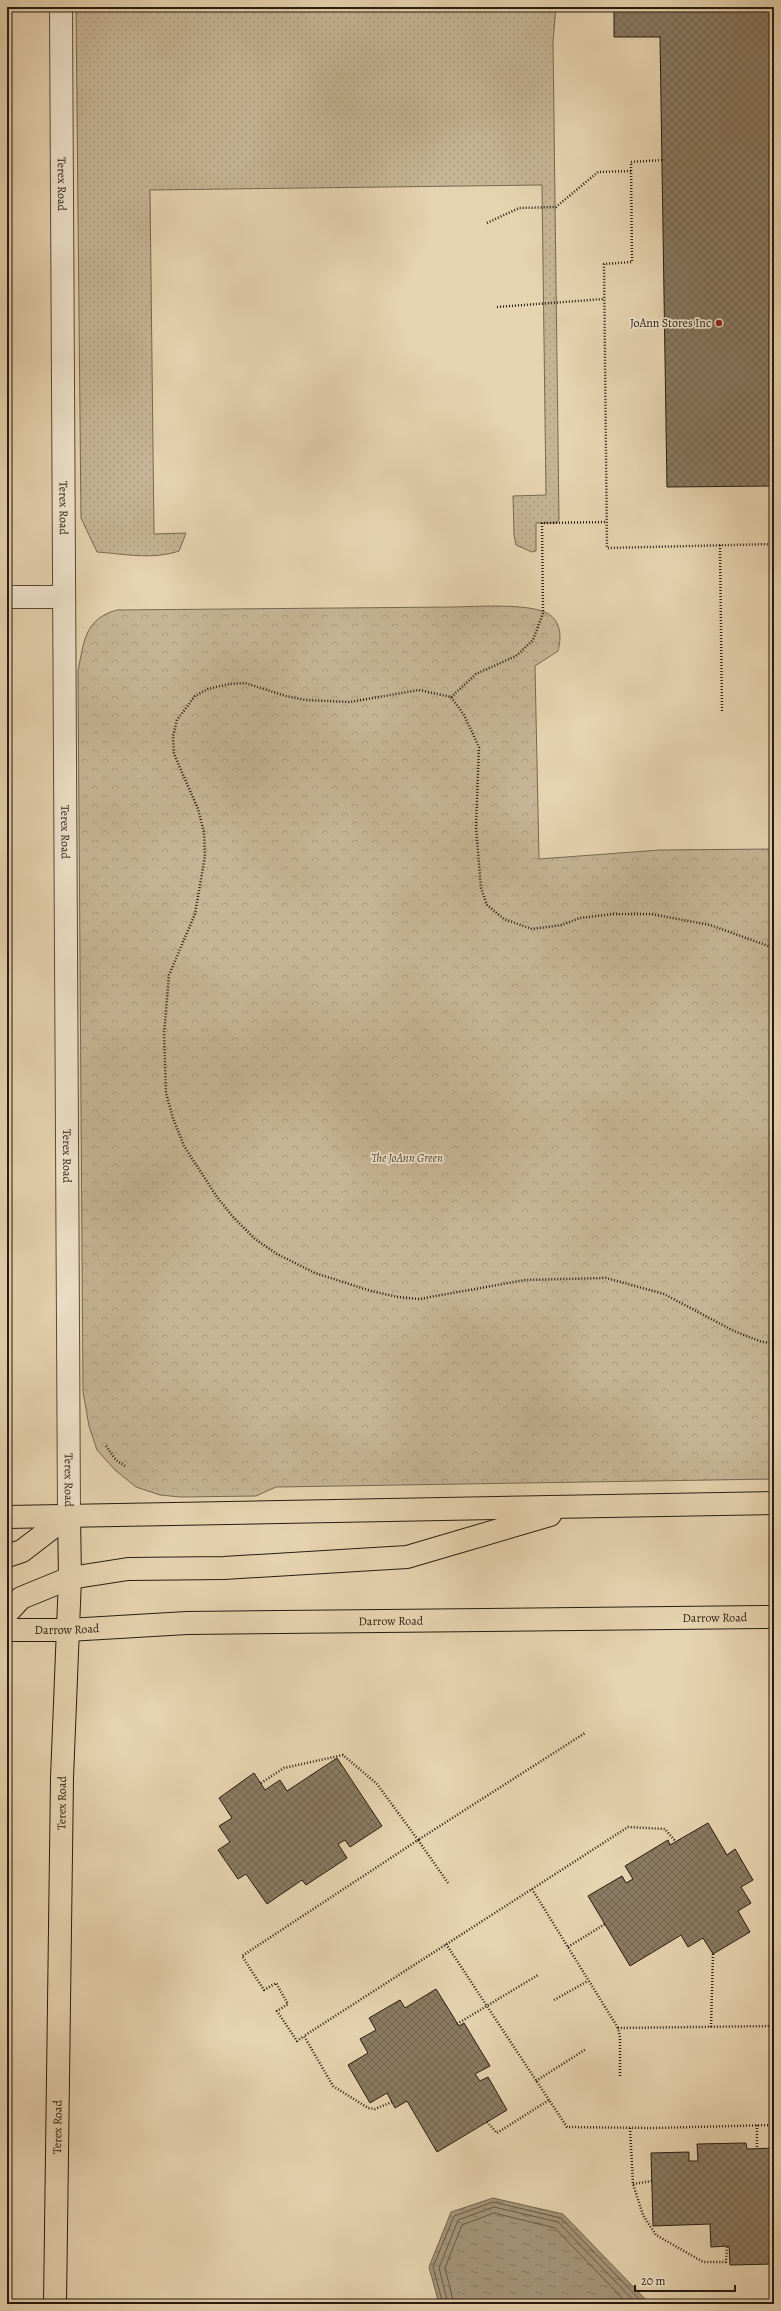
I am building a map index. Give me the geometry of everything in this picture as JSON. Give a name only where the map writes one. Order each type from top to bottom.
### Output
[{"type":"main road","points":[[7,1517],[774,1503]]},
{"type":"main road","points":[[7,1613],[21,1598],[70,1578],[128,1569],[224,1568],[407,1557],[578,1506]]},
{"type":"main road","points":[[7,1556],[22,1551],[69,1515]]},
{"type":"main road","name":"Terex Road","points":[[55,2304],[62,1778],[70,1578],[69,1515]]},
{"type":"main road","name":"Darrow Road","points":[[7,1630],[68,1630],[187,1623],[774,1617]]},
{"type":"street","name":"Terex Road","points":[[61,7],[69,1515]]},
{"type":"street","points":[[7,597],[64,597]]},
{"type":"path","points":[[662,160],[631,162],[632,262],[604,264],[607,548],[774,544]]},
{"type":"path","points":[[487,223],[519,208],[556,207],[598,172],[631,171]]},
{"type":"path","points":[[497,307],[604,299]]},
{"type":"path","points":[[451,697],[476,674],[516,656],[533,640],[543,613],[542,523],[607,522]]},
{"type":"path","points":[[720,545],[722,711]]},
{"type":"path","points":[[774,948],[710,925],[651,914],[613,914],[580,918],[562,925],[532,928],[504,919],[487,906],[481,888],[476,827],[479,747],[464,715],[451,697],[419,690],[350,702],[305,700],[286,696],[245,683],[229,684],[208,690],[195,696],[177,720],[173,736],[174,754],[198,810],[204,832],[205,856],[195,914],[169,974],[165,1002],[164,1034],[166,1093],[173,1118],[184,1146],[217,1197],[234,1218],[255,1239],[277,1254],[315,1273],[398,1298],[419,1299],[525,1280],[606,1278],[664,1294],[734,1331],[762,1342],[774,1343]]},
{"type":"path","points":[[106,1446],[116,1460],[125,1466]]},
{"type":"path","points":[[585,1733],[418,1840],[242,1956],[264,1990],[276,1983],[288,2004],[277,2011],[297,2041],[628,1827],[665,1829],[676,1842]]},
{"type":"path","points":[[261,1783],[284,1768],[343,1755],[377,1784],[448,1883]]},
{"type":"path","points":[[532,1889],[618,2028],[620,2037],[620,2076]]},
{"type":"path","points":[[568,1947],[606,1924]]},
{"type":"path","points":[[446,1944],[567,2127],[630,2128],[774,2124]]},
{"type":"path","points":[[711,2027],[713,1954]]},
{"type":"path","points":[[457,2024],[538,1975]]},
{"type":"path","points":[[554,2000],[588,1981]]},
{"type":"path","points":[[618,2028],[774,2026]]},
{"type":"path","points":[[304,2036],[333,2086],[368,2108],[375,2109],[392,2102]]},
{"type":"path","points":[[536,2081],[586,2049]]},
{"type":"path","points":[[487,2122],[497,2133],[549,2100]]},
{"type":"path","points":[[757,2125],[757,2149]]},
{"type":"path","points":[[630,2128],[633,2184],[643,2215],[656,2234],[703,2262],[726,2262],[727,2246]]},
{"type":"path","points":[[633,2184],[652,2181]]},
{"type":"green space","points":[[76,7],[556,7],[553,41],[559,520],[557,523],[536,523],[536,551],[532,552],[516,545],[514,535],[513,496],[546,495],[542,185],[150,190],[154,534],[186,533],[179,551],[169,554],[138,556],[97,552],[81,518]]},
{"type":"green space","name":"The JoAnn Green","points":[[502,606],[530,608],[550,615],[559,627],[560,642],[558,651],[535,666],[539,859],[660,850],[774,849],[774,1479],[276,1487],[256,1496],[180,1497],[160,1495],[136,1487],[115,1470],[97,1450],[89,1426],[83,1392],[78,671],[84,641],[87,633],[98,619],[117,610]]},
{"type":"water","points":[[493,2198],[563,2214],[650,2304],[439,2304],[429,2267],[451,2212]]},
{"type":"building","name":"JoAnn Stores Inc","points":[[614,7],[774,7],[774,486],[667,487],[660,37],[614,37]]},
{"type":"building","points":[[337,1758],[382,1826],[350,1847],[345,1840],[338,1844],[347,1858],[306,1885],[302,1880],[267,1904],[246,1874],[238,1879],[218,1850],[230,1842],[219,1826],[232,1818],[219,1798],[254,1773],[265,1790],[280,1780],[287,1791]]},
{"type":"building","points":[[708,1823],[727,1855],[735,1849],[753,1880],[741,1887],[751,1903],[738,1911],[750,1932],[713,1954],[703,1938],[688,1947],[681,1935],[630,1966],[588,1896],[622,1876],[626,1883],[633,1879],[625,1866],[668,1840],[670,1845]]},
{"type":"building","points":[[436,1989],[459,2026],[464,2023],[490,2066],[475,2074],[480,2081],[488,2077],[507,2110],[437,2152],[407,2101],[395,2108],[387,2093],[370,2103],[348,2065],[368,2053],[360,2039],[376,2030],[369,2018],[400,2000],[405,2008]]},
{"type":"building","points":[[746,2143],[747,2149],[774,2148],[774,2264],[730,2265],[729,2246],[711,2247],[710,2224],[653,2226],[651,2153],[689,2152],[689,2161],[698,2161],[697,2144]]},
{"type":"place","name":"JoAnn Stores Inc","points":[[719,323]]}]
